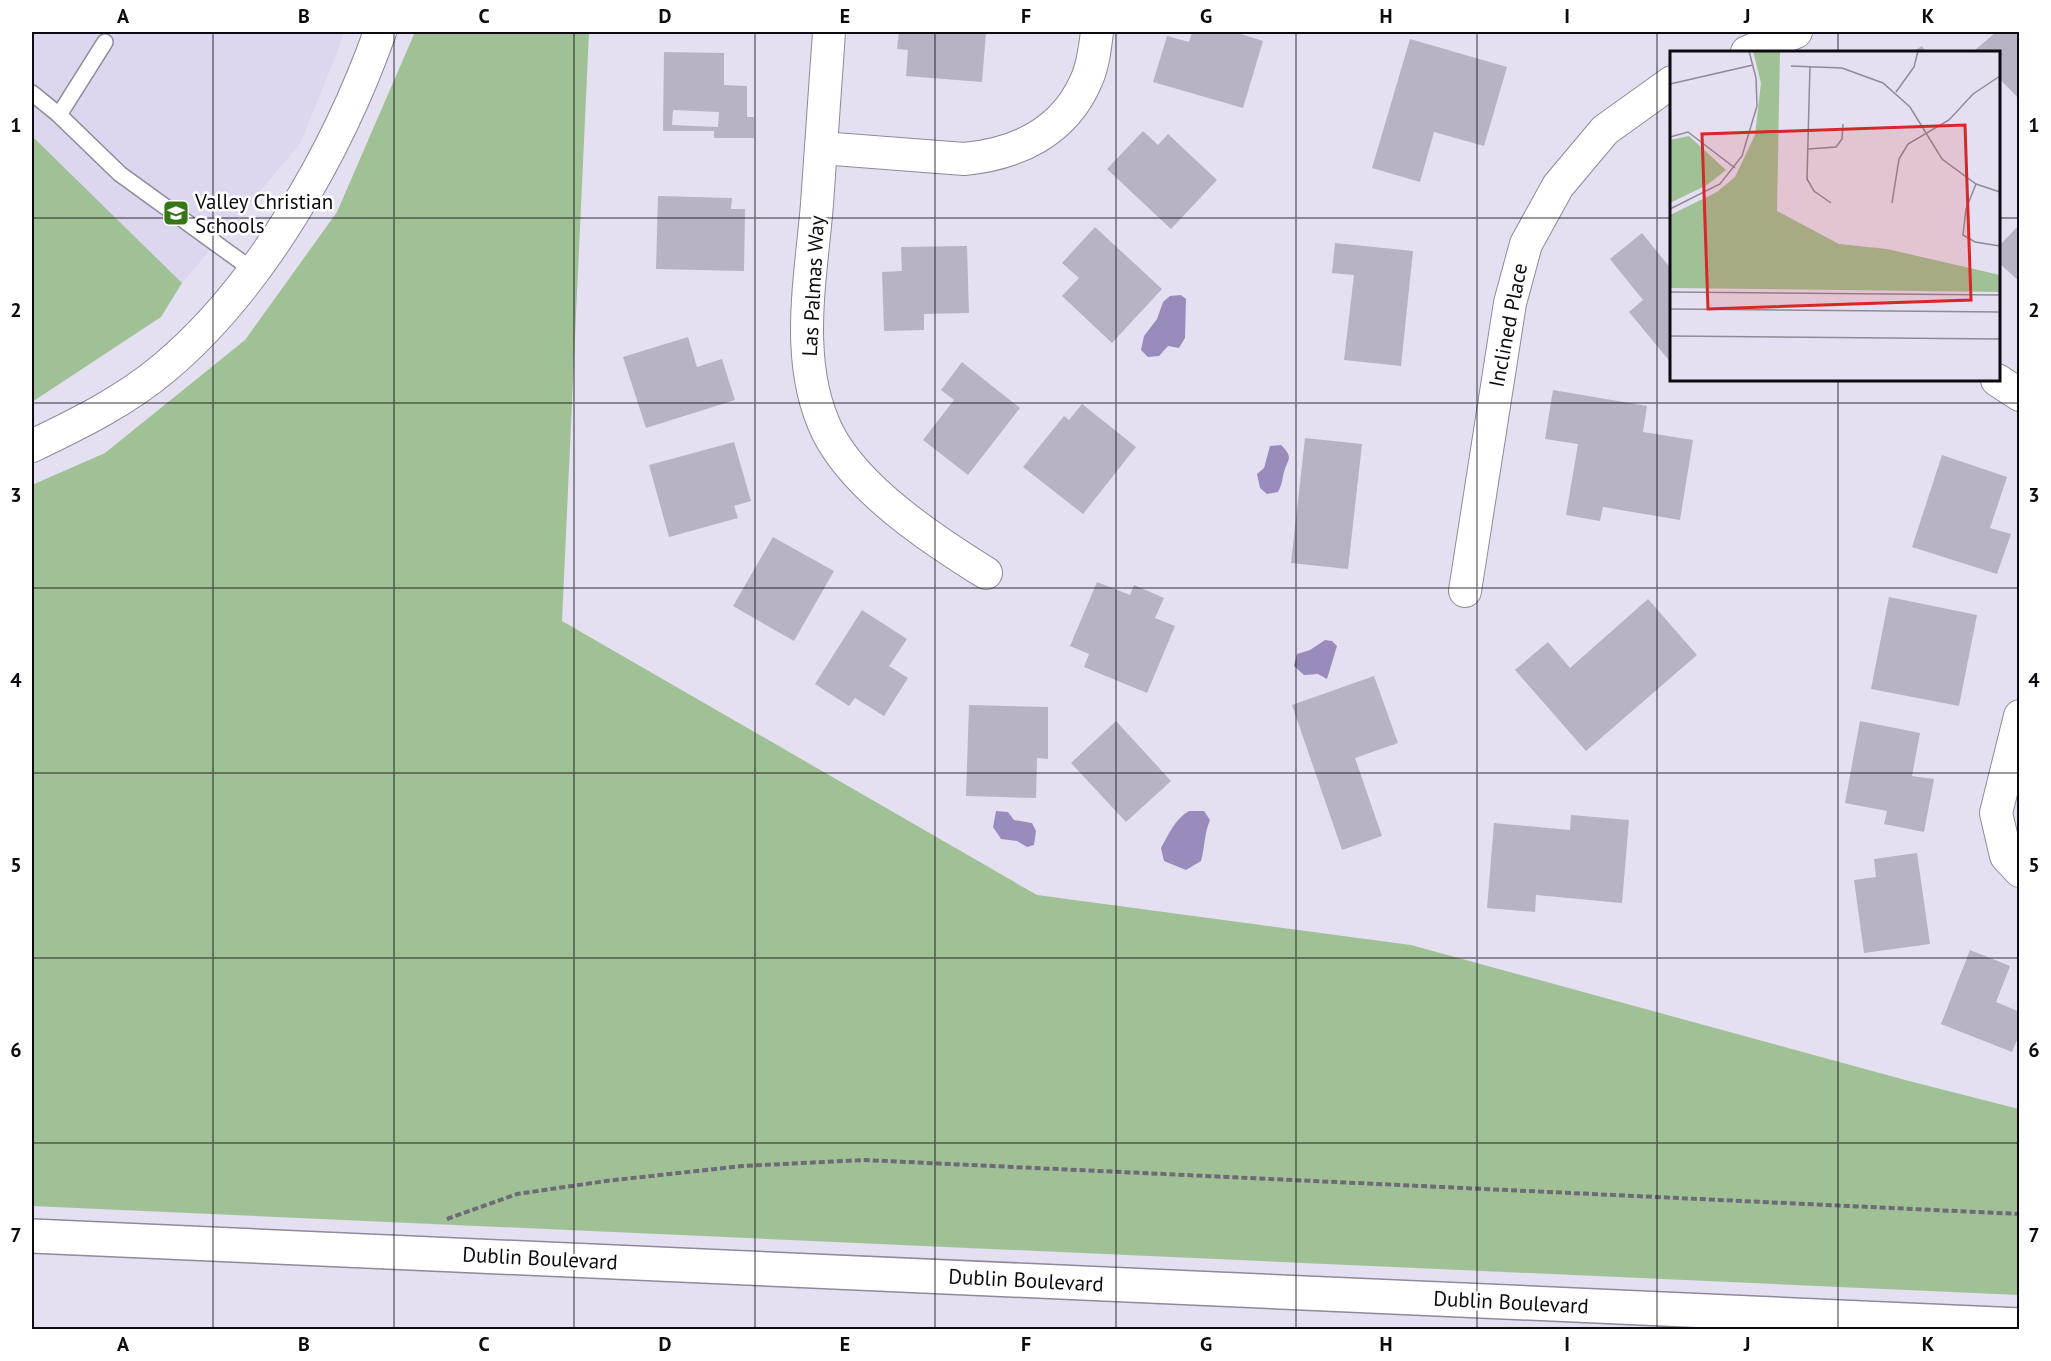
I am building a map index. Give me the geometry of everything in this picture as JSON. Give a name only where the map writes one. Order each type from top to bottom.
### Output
[{"type":"street","points":[[32,446],[133,392],[164,369],[219,315],[254,271],[309,185],[358,87],[380,32]]},
{"type":"street","name":"Las Palmas Way","points":[[830,32],[807,330],[810,381],[828,432],[860,477],[905,516],[960,557],[986,573]]},
{"type":"street","points":[[821,148],[964,159],[983,157],[1022,146],[1041,136],[1060,121],[1075,103],[1087,80],[1097,32]]},
{"type":"street","points":[[1731,32],[1741,51]]},
{"type":"street","points":[[1749,51],[1796,32]]},
{"type":"street","name":"Inclined Place","points":[[1465,591],[1508,315],[1526,244],[1558,186],[1605,130],[1670,83]]},
{"type":"street","points":[[1998,381],[2019,395]]},
{"type":"street","points":[[2019,716],[1996,813],[2006,856],[2019,871]]},
{"type":"street","name":"Dublin Boulevard","points":[[32,1236],[2019,1325]]},
{"type":"lane","points":[[59,115],[105,42]]},
{"type":"lane","points":[[32,93],[59,115],[120,174],[254,271]]},
{"type":"path","points":[[441,1220],[528,1192],[742,1166],[864,1160],[2019,1214]]},
{"type":"shaded area","name":"Valley Christian Schools","points":[[32,32],[344,32],[300,144],[182,283],[32,136]]},
{"type":"shaded area","points":[[1181,295],[1186,299],[1185,338],[1179,348],[1168,346],[1159,356],[1148,357],[1141,350],[1144,336],[1157,319],[1163,302],[1170,296]]},
{"type":"shaded area","points":[[1281,445],[1288,453],[1288,461],[1278,492],[1267,494],[1260,488],[1257,474],[1264,468],[1270,446]]},
{"type":"shaded area","points":[[1325,640],[1332,641],[1337,646],[1327,679],[1318,674],[1304,675],[1294,666],[1297,654],[1310,650]]},
{"type":"shaded area","points":[[996,811],[1008,812],[1014,820],[1032,823],[1036,831],[1034,845],[1027,847],[1017,841],[1001,839],[993,827]]},
{"type":"shaded area","points":[[1189,811],[1204,811],[1210,820],[1201,861],[1186,870],[1164,861],[1161,848],[1176,822]]},
{"type":"green space","points":[[415,32],[589,32],[562,621],[1037,895],[1411,945],[2019,1109],[2019,1295],[32,1206],[32,485],[105,453],[245,340],[337,212]]},
{"type":"green space","points":[[32,136],[182,283],[161,317],[32,402]]},
{"type":"building","points":[[899,32],[986,32],[982,82],[906,76],[908,50],[897,49]]},
{"type":"building","points":[[1192,32],[1241,32],[1241,34],[1263,41],[1243,108],[1153,82],[1167,36],[1189,42]]},
{"type":"building","points":[[1996,32],[2020,32],[2020,100],[2000,79],[2000,51],[1975,50]]},
{"type":"building","points":[[1410,39],[1507,67],[1484,146],[1434,132],[1420,182],[1372,168]]},
{"type":"building","points":[[1922,46],[1925,51],[1914,51]]},
{"type":"building","points":[[664,52],[724,53],[724,85],[747,86],[747,117],[754,117],[754,138],[714,138],[714,131],[663,131]],"holes":[[[673,110],[719,112],[718,127],[672,125]]]},
{"type":"building","points":[[1143,131],[1158,145],[1168,134],[1217,180],[1171,229],[1107,169]]},
{"type":"building","points":[[658,196],[732,198],[731,209],[745,209],[744,271],[656,269]]},
{"type":"building","points":[[2020,224],[2020,282],[2000,264],[2000,245]]},
{"type":"building","points":[[1095,227],[1162,289],[1112,343],[1062,296],[1079,278],[1062,263]]},
{"type":"building","points":[[1642,233],[1670,268],[1670,362],[1629,312],[1643,300],[1610,259]]},
{"type":"building","points":[[1335,243],[1413,251],[1401,366],[1344,360],[1354,275],[1332,273]]},
{"type":"building","points":[[967,246],[969,313],[924,314],[924,330],[884,331],[882,272],[902,271],[901,247]]},
{"type":"building","points":[[688,337],[697,367],[722,359],[735,400],[646,428],[623,357]]},
{"type":"building","points":[[962,362],[1020,408],[968,475],[923,440],[954,400],[941,390]]},
{"type":"building","points":[[1553,390],[1647,406],[1643,432],[1693,440],[1680,520],[1603,507],[1600,521],[1566,515],[1578,444],[1545,439]]},
{"type":"building","points":[[1082,404],[1136,447],[1083,514],[1023,467],[1064,416],[1069,420]]},
{"type":"building","points":[[1305,438],[1362,444],[1348,569],[1291,563]]},
{"type":"building","points":[[734,442],[751,501],[734,506],[738,518],[669,537],[649,465]]},
{"type":"building","points":[[1942,455],[2007,477],[1990,528],[2011,534],[1997,574],[1912,547]]},
{"type":"building","points":[[773,537],[834,571],[794,641],[733,606]]},
{"type":"building","points":[[1097,582],[1130,595],[1134,585],[1164,598],[1155,618],[1175,626],[1147,693],[1084,667],[1089,654],[1070,646]]},
{"type":"building","points":[[1889,597],[1977,615],[1959,706],[1871,689]]},
{"type":"building","points":[[1648,599],[1697,655],[1586,751],[1515,670],[1548,642],[1570,668]]},
{"type":"building","points":[[862,610],[907,639],[889,666],[908,678],[884,716],[855,698],[849,706],[815,684]]},
{"type":"building","points":[[1374,676],[1398,743],[1355,758],[1382,836],[1342,850],[1292,705]]},
{"type":"building","points":[[969,705],[1048,707],[1048,759],[1037,758],[1036,798],[966,796]]},
{"type":"building","points":[[1116,721],[1171,781],[1126,822],[1071,763]]},
{"type":"building","points":[[1860,721],[1920,733],[1912,776],[1934,779],[1924,832],[1884,824],[1887,811],[1845,803]]},
{"type":"building","points":[[1571,815],[1629,820],[1622,903],[1536,895],[1535,912],[1487,908],[1494,823],[1570,830]]},
{"type":"building","points":[[1917,853],[1930,944],[1864,953],[1854,880],[1876,877],[1874,859]]},
{"type":"building","points":[[1970,950],[2010,966],[1996,1002],[2020,1012],[2020,1033],[2012,1052],[1941,1024]]},
{"type":"place","name":"Valley Christian Schools","points":[[176,213]]}]
